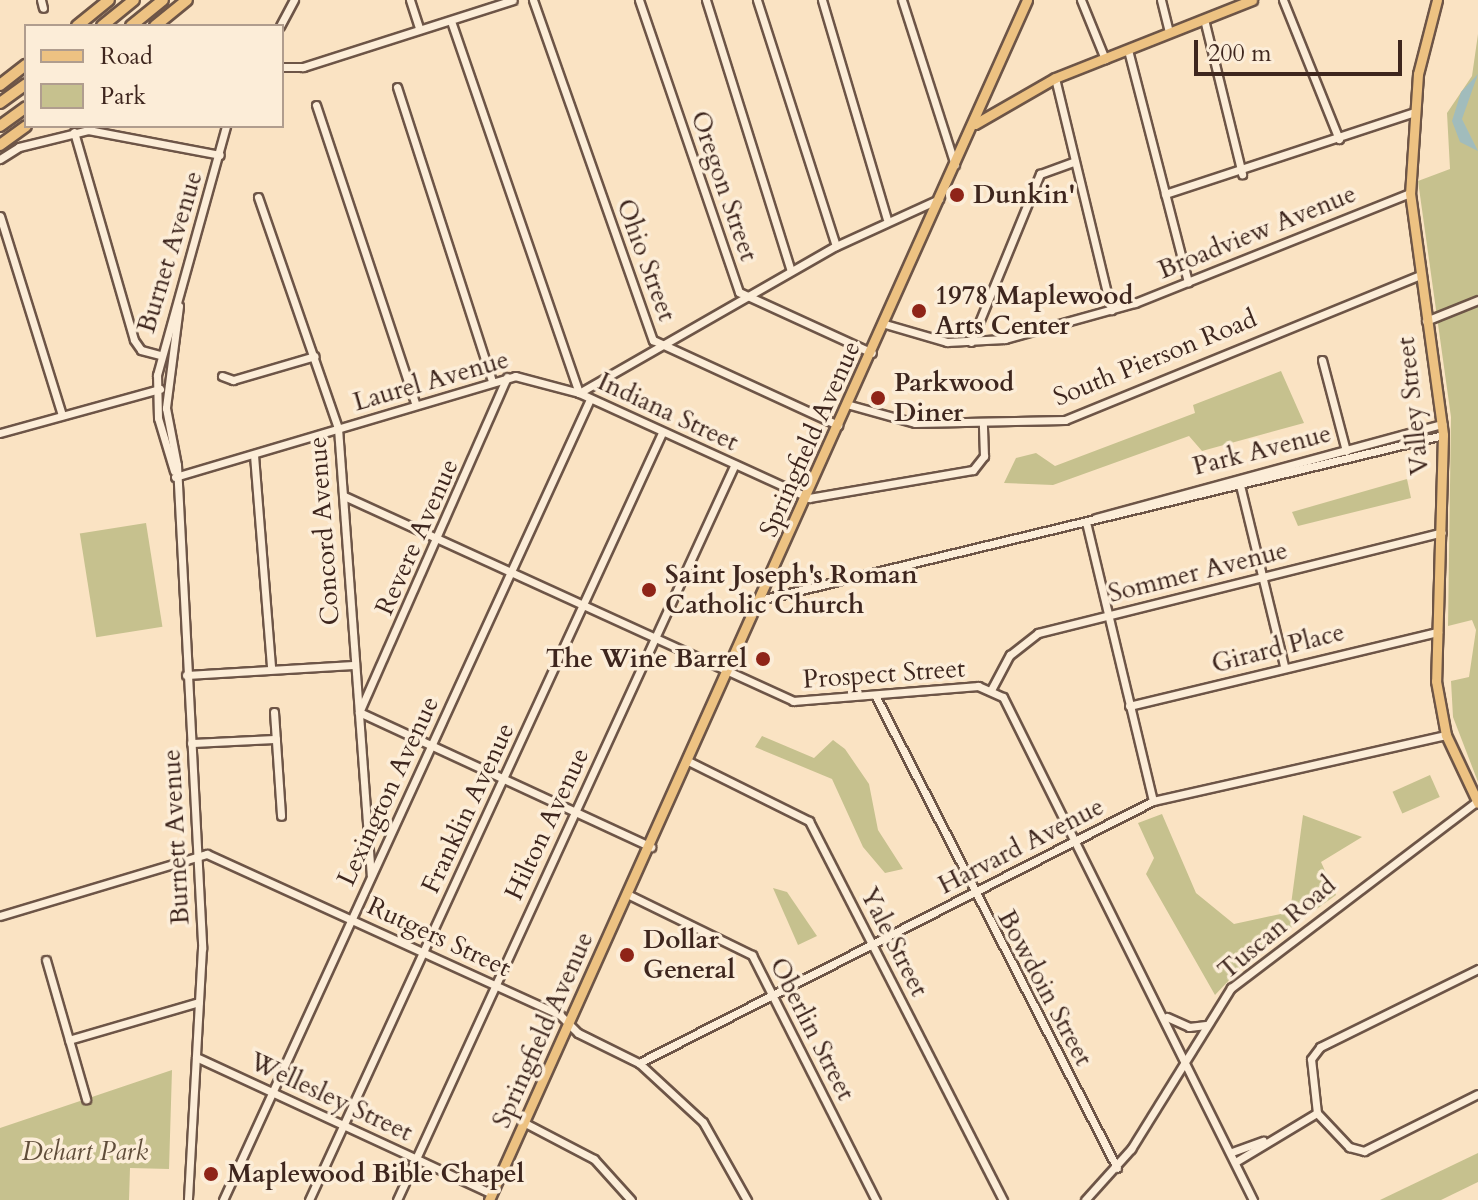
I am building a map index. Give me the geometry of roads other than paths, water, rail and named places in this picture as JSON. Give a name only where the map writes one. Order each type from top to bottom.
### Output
[{"type":"highway","points":[[79,24],[109,0]]},
{"type":"highway","points":[[104,24],[134,0]]},
{"type":"highway","points":[[133,24],[163,0]]},
{"type":"highway","points":[[157,24],[187,0]]},
{"type":"highway","points":[[0,85],[24,67]]},
{"type":"highway","points":[[0,103],[24,85]]},
{"type":"highway","points":[[0,126],[24,108]]},
{"type":"highway","points":[[0,145],[24,127]]},
{"type":"main road","name":"Springfield Avenue","points":[[491,1197],[764,599],[1027,0]]},
{"type":"main road","points":[[973,127],[1055,78],[1204,19],[1235,3],[1252,0]]},
{"type":"main road","name":"Valley Street","points":[[1437,0],[1414,112],[1410,193],[1418,276],[1442,430],[1442,532],[1436,681],[1446,735],[1477,802]]},
{"type":"street","points":[[281,24],[294,0]]},
{"type":"street","points":[[410,0],[419,28]]},
{"type":"street","points":[[284,67],[303,67],[419,28],[452,24],[513,0]]},
{"type":"street","name":"Ohio Street","points":[[533,0],[643,322],[659,345],[840,426]]},
{"type":"street","name":"Oregon Street","points":[[639,0],[745,296],[872,353]]},
{"type":"street","points":[[706,0],[791,271]]},
{"type":"street","points":[[757,0],[836,246]]},
{"type":"street","points":[[822,0],[887,219]]},
{"type":"street","points":[[902,0],[955,166]]},
{"type":"street","points":[[1081,0],[1105,59]]},
{"type":"street","points":[[1161,0],[1169,33]]},
{"type":"street","points":[[1283,0],[1339,139]]},
{"type":"street","points":[[1204,19],[1242,174]]},
{"type":"street","name":"Indiana Street","points":[[452,24],[579,393],[809,498]]},
{"type":"street","points":[[1128,50],[1188,282]]},
{"type":"street","points":[[1055,78],[1111,310]]},
{"type":"street","points":[[397,87],[492,381]]},
{"type":"street","points":[[316,105],[416,405]]},
{"type":"street","points":[[1165,194],[1242,174],[1414,112]]},
{"type":"street","name":"Burnet Avenue","points":[[155,389],[160,355],[179,306],[226,128]]},
{"type":"street","points":[[74,132],[134,340],[141,350],[160,355]]},
{"type":"street","points":[[0,159],[74,132],[220,155]]},
{"type":"street","points":[[971,342],[1040,174],[1075,161]]},
{"type":"street","name":"Broadview Avenue","points":[[885,324],[971,342],[1111,310],[1410,193]]},
{"type":"street","name":"Concord Avenue","points":[[258,197],[338,428],[371,875]]},
{"type":"street","points":[[579,393],[836,246],[887,219],[940,199]]},
{"type":"street","points":[[0,216],[62,415]]},
{"type":"street","name":"South Pierson Road","points":[[850,405],[915,423],[1065,420],[1418,276]]},
{"type":"street","points":[[1426,321],[1478,300]]},
{"type":"street","name":"Burnett Avenue","points":[[179,306],[166,388],[175,474],[199,855],[199,1002],[188,1200]]},
{"type":"street","points":[[222,376],[233,380],[315,356]]},
{"type":"street","points":[[1322,360],[1346,454]]},
{"type":"street","name":"Laurel Avenue","points":[[175,474],[254,455],[507,377],[535,377],[579,393]]},
{"type":"street","name":"Revere Avenue","points":[[359,712],[507,377]]},
{"type":"street","points":[[0,433],[166,388]]},
{"type":"street","name":"Burnett Avenue","points":[[155,389],[175,474]]},
{"type":"street","name":"Lexington Avenue","points":[[223,1200],[590,399]]},
{"type":"street","points":[[809,498],[973,470],[984,456],[983,423]]},
{"type":"street","name":"Park Avenue","points":[[764,599],[1090,521],[1442,430]]},
{"type":"street","name":"Franklin Avenue","points":[[309,1200],[662,433]]},
{"type":"street","points":[[254,455],[271,668]]},
{"type":"street","name":"Hilton Avenue","points":[[397,1200],[734,466]]},
{"type":"street","points":[[1239,481],[1284,666]]},
{"type":"street","name":"Prospect Street","points":[[344,496],[793,701],[991,690],[1008,705],[1186,1055],[1253,1200]]},
{"type":"street","points":[[1090,521],[1129,706],[1153,801]]},
{"type":"street","name":"Sommer Avenue","points":[[991,690],[1024,641],[1109,616],[1442,532]]},
{"type":"street","name":"Girard Place","points":[[1129,706],[1284,666],[1438,632]]},
{"type":"street","points":[[186,675],[354,665]]},
{"type":"street","name":"Bowdoin Street","points":[[876,697],[973,893],[1117,1168]]},
{"type":"street","points":[[274,712],[281,816]]},
{"type":"street","points":[[359,712],[651,847]]},
{"type":"street","name":"Harvard Avenue","points":[[639,1063],[1153,801],[1446,735]]},
{"type":"street","points":[[191,743],[276,739]]},
{"type":"street","name":"Yale Street","points":[[690,762],[802,814],[1003,1200]]},
{"type":"street","name":"Tuscan Road","points":[[1085,1200],[1117,1168],[1206,1025],[1250,969],[1477,802]]},
{"type":"street","points":[[0,916],[199,855]]},
{"type":"street","name":"Rutgers Street","points":[[199,855],[351,919],[495,985],[639,1063],[703,1122],[747,1200]]},
{"type":"street","name":"Oberlin Street","points":[[629,895],[741,946],[773,997],[876,1200]]},
{"type":"street","points":[[46,960],[86,1099]]},
{"type":"street","points":[[1478,969],[1314,1052],[1317,1113],[1349,1147],[1364,1151],[1478,1094]]},
{"type":"street","points":[[69,1040],[199,1002]]},
{"type":"street","points":[[1166,1016],[1189,1027],[1206,1025]]},
{"type":"street","name":"Wellesley Street","points":[[196,1057],[417,1158],[491,1197]]},
{"type":"street","points":[[1237,1161],[1317,1113]]},
{"type":"street","points":[[525,1123],[594,1159],[631,1200]]},
{"type":"street","points":[[1232,1152],[1276,1136]]},
{"type":"water","points":[[1478,74],[1462,119],[1478,151],[1460,142],[1452,121],[1461,92]]},
{"type":"place","name":"Dunkin'","points":[[957,195]]},
{"type":"place","name":"1978 Maplewood Arts Center","points":[[919,311]]},
{"type":"place","name":"Parkwood Diner","points":[[878,398]]},
{"type":"place","name":"Saint Joseph's Roman Catholic Church","points":[[649,590]]},
{"type":"place","name":"The Wine Barrel","points":[[763,659]]},
{"type":"place","name":"Dollar General","points":[[627,955]]},
{"type":"place","name":"Maplewood Bible Chapel","points":[[211,1174]]},
{"type":"park label","name":"Dehart Park","points":[[85,1152]]}]
